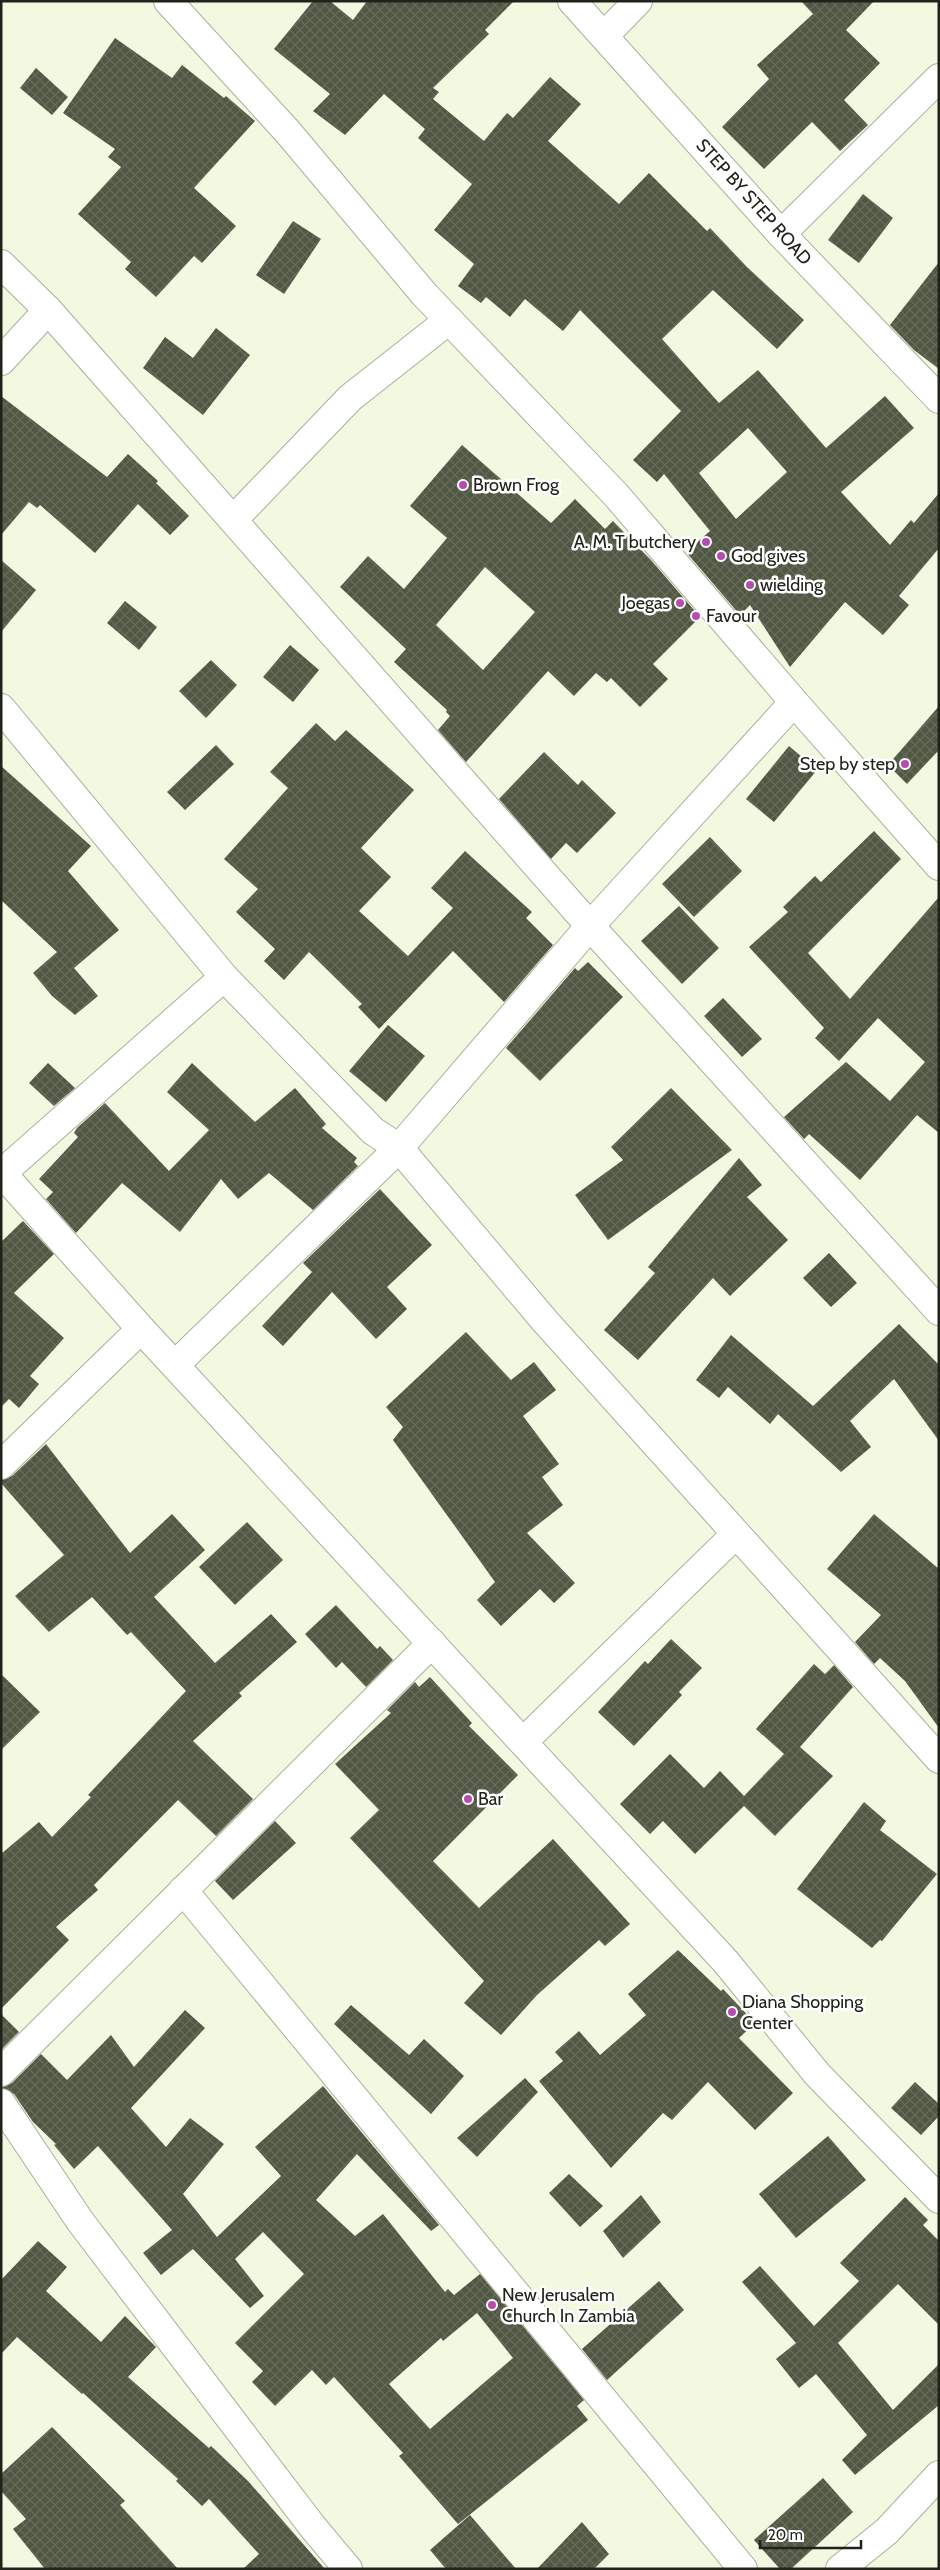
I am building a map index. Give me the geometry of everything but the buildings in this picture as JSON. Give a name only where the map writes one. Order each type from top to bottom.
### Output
[{"type":"street","points":[[168,1],[287,131],[424,294],[616,495],[794,702],[939,866]]},
{"type":"street","name":"STEP BY STEP ROAD","points":[[572,1],[781,234],[939,399]]},
{"type":"street","points":[[604,36],[638,1]]},
{"type":"street","points":[[781,234],[939,78]]},
{"type":"street","points":[[1,264],[48,310],[590,926],[939,1311]]},
{"type":"street","points":[[1,361],[48,310]]},
{"type":"street","points":[[233,520],[350,398],[449,320]]},
{"type":"street","points":[[176,1364],[399,1148],[590,926],[794,702]]},
{"type":"street","points":[[1,708],[224,977],[373,1131],[399,1148],[544,1320],[939,1759]]},
{"type":"street","points":[[224,977],[2,1173],[142,1329],[726,1962],[817,2074],[939,2199]]},
{"type":"street","points":[[1,1465],[142,1329]]},
{"type":"street","points":[[523,1742],[736,1534]]},
{"type":"street","points":[[1,2072],[432,1643]]},
{"type":"street","points":[[183,1890],[743,2569]]},
{"type":"street","points":[[1,2103],[80,2221],[306,2518],[348,2569]]},
{"type":"street","points":[[840,2569],[887,2531],[939,2475]]},
{"type":"place","name":"Brown Frog","points":[[463,485]]},
{"type":"place","name":"A. M. T butchery","points":[[706,542]]},
{"type":"place","name":"God gives","points":[[721,556]]},
{"type":"place","name":"wielding","points":[[750,585]]},
{"type":"place","name":"Joegas","points":[[680,603]]},
{"type":"place","name":"Favour","points":[[696,616]]},
{"type":"place","name":"Step by step","points":[[905,764]]},
{"type":"place","name":"Bar","points":[[468,1799]]},
{"type":"place","name":"Diana Shopping Center","points":[[732,2012]]},
{"type":"place","name":"New Jerusalem Church In Zambia","points":[[492,2305]]}]
